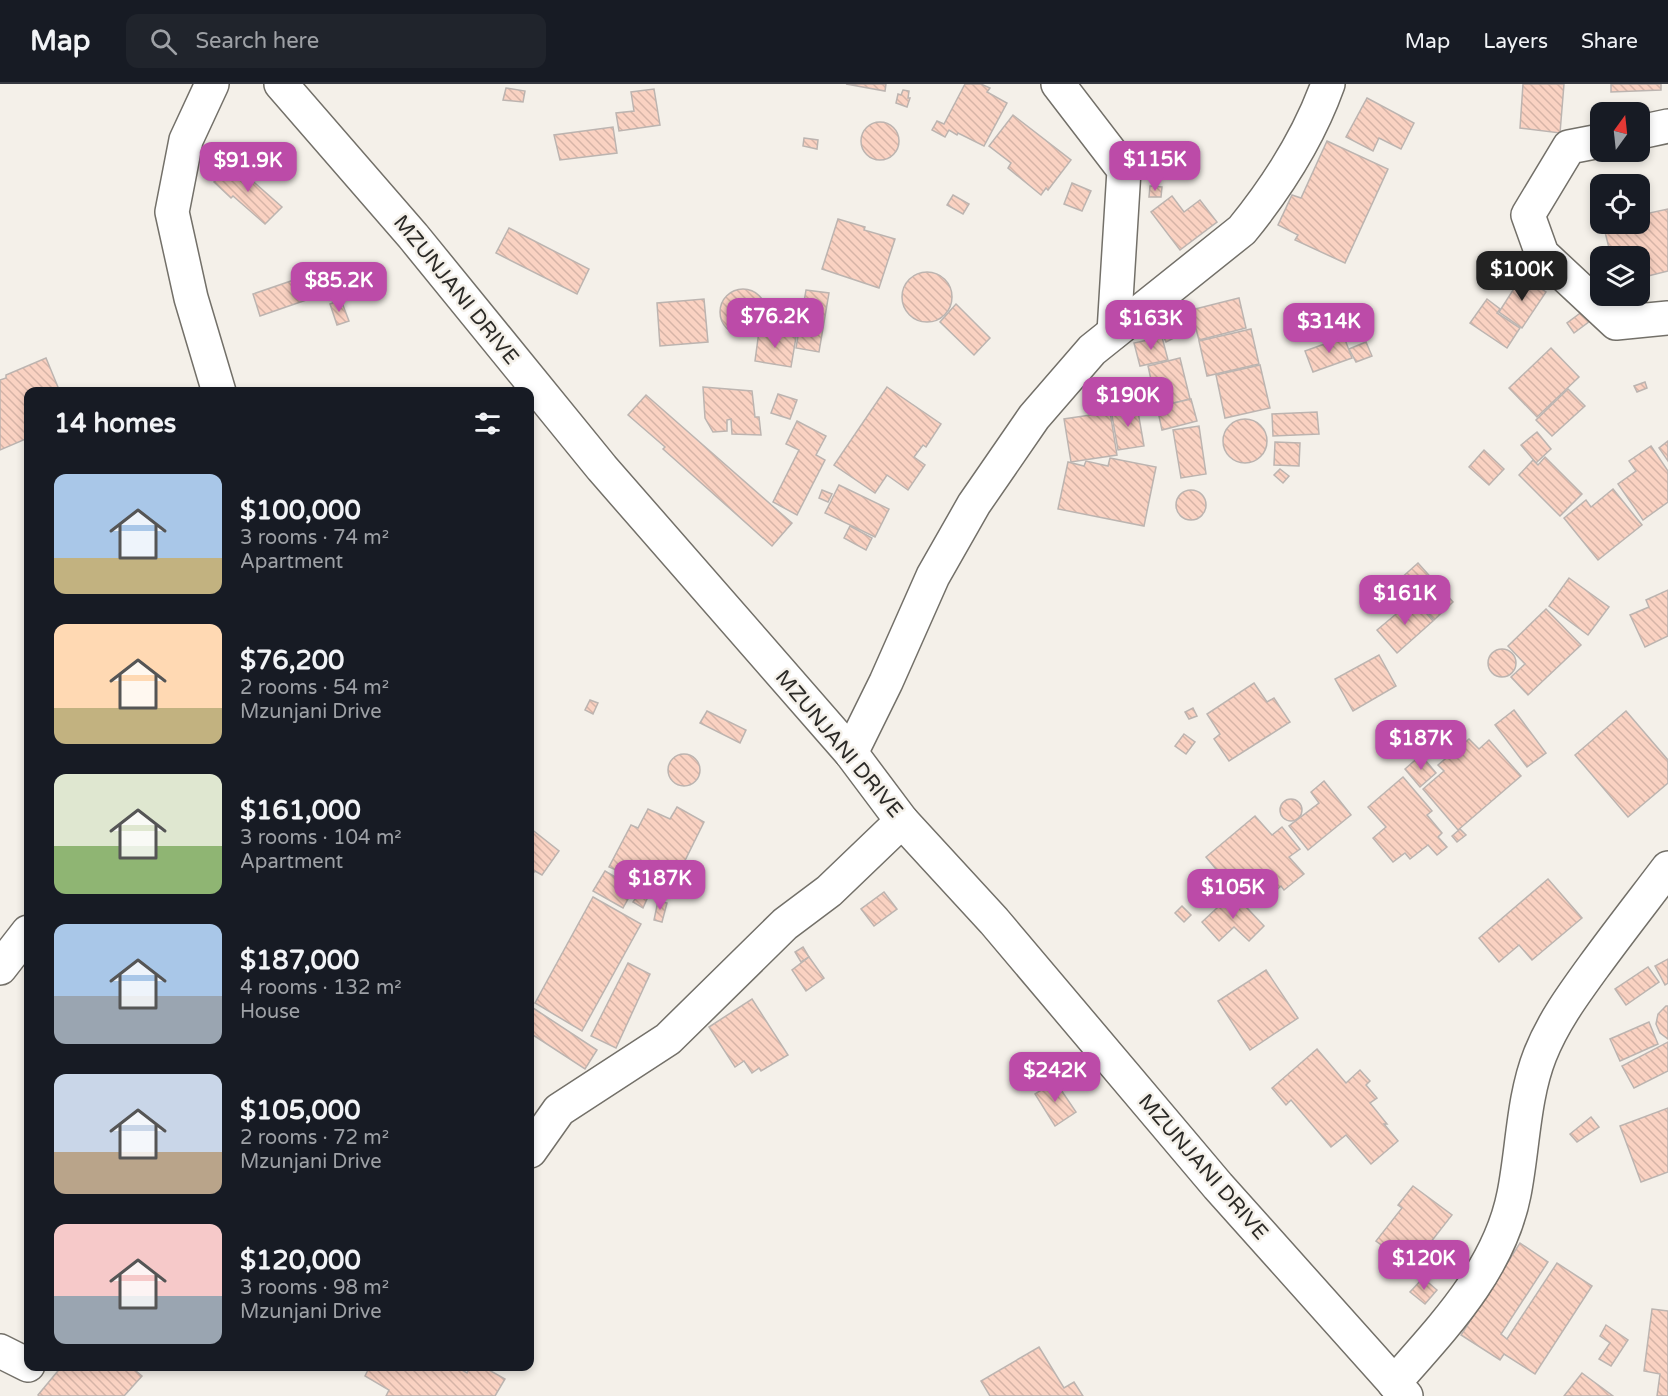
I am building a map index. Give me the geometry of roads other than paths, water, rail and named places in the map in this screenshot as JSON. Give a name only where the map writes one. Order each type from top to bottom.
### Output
[{"type":"street","points":[[212,84],[186,141],[172,212],[191,298],[218,387]]},
{"type":"street","name":"MZUNJANI DRIVE","points":[[281,84],[413,236],[602,468],[851,753],[902,821],[994,921],[1218,1186],[1400,1390]]},
{"type":"street","points":[[1058,84],[1124,171],[1114,332]]},
{"type":"street","points":[[851,753],[886,682],[933,576],[974,504],[1034,417],[1092,350],[1242,230],[1262,206],[1290,162],[1328,84]]},
{"type":"street","points":[[1650,130],[1668,126]]},
{"type":"street","points":[[1590,143],[1569,147],[1528,215],[1542,254],[1616,323],[1668,318]]},
{"type":"street","points":[[534,1145],[559,1110],[668,1039],[785,924],[829,891],[902,821]]},
{"type":"street","points":[[1400,1390],[1491,1259],[1503,1233],[1514,1196],[1529,1097],[1539,1057],[1558,1016],[1668,868]]},
{"type":"street","points":[[0,968],[24,937]]},
{"type":"street","points":[[0,1351],[24,1363]]}]
